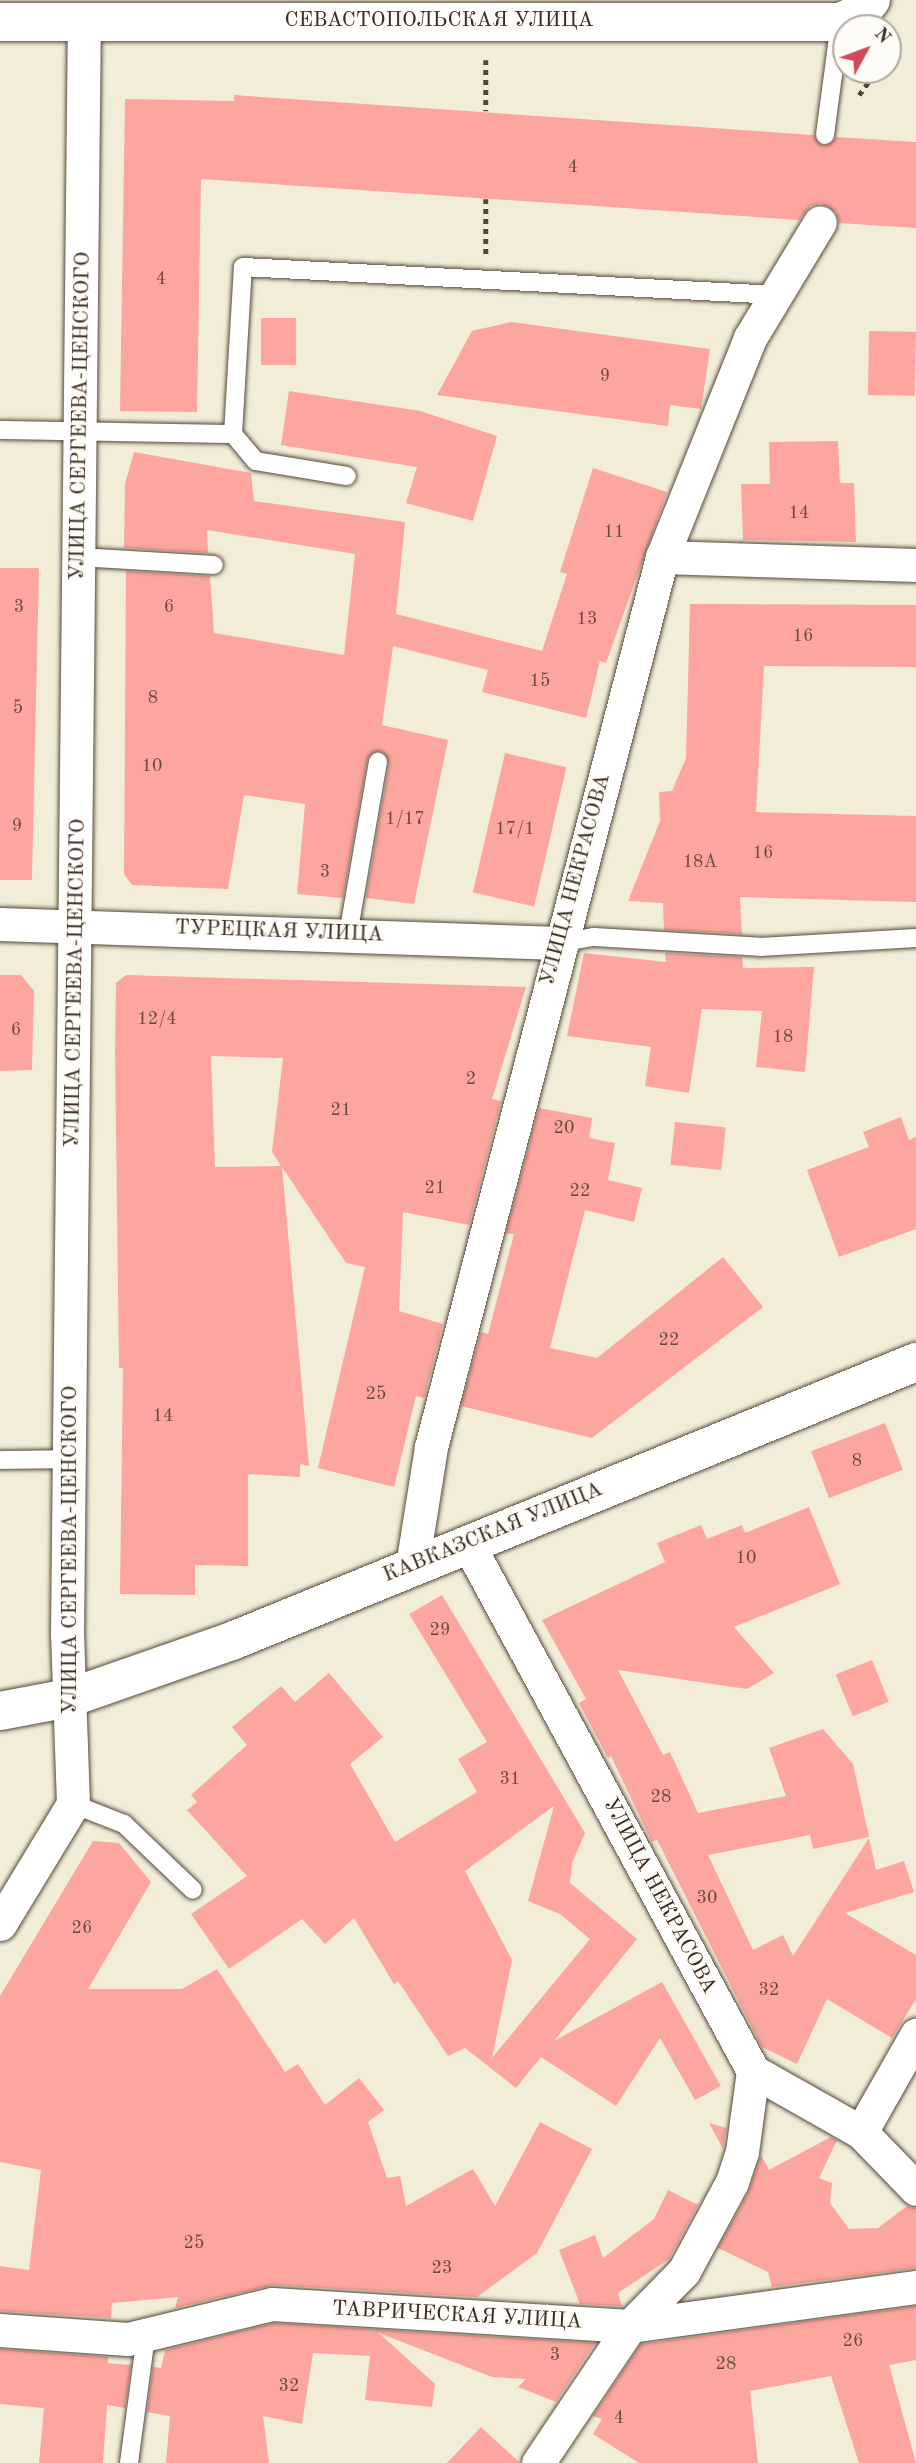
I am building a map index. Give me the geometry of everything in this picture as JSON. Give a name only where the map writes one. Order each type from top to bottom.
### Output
[{"type":"main road","points":[[858,14],[871,0]]},
{"type":"main road","name":"СЕВАСТОПОЛЬСКАЯ УЛИЦА","points":[[0,22],[832,22]]},
{"type":"main road","name":"КАВКАЗСКАЯ УЛИЦА","points":[[0,1711],[69,1698],[232,1641],[467,1542],[916,1362]]},
{"type":"street","name":"УЛИЦА СЕРГЕЕВА-ЦЕНСКОГО","points":[[73,1804],[69,1698],[84,21]]},
{"type":"street","name":"УЛИЦА НЕКРАСОВА","points":[[412,1566],[431,1447],[559,943],[662,557],[750,338],[820,222]]},
{"type":"street","points":[[662,557],[916,565]]},
{"type":"street","name":"ТУРЕЦКАЯ УЛИЦА","points":[[0,924],[77,924],[559,943]]},
{"type":"street","name":"УЛИЦА НЕКРАСОВА","points":[[467,1542],[753,2071]]},
{"type":"street","points":[[0,1924],[73,1804]]},
{"type":"street","points":[[860,2132],[916,2035]]},
{"type":"street","points":[[538,2463],[630,2326],[684,2271],[732,2182],[742,2152],[753,2071],[860,2132],[916,2189]]},
{"type":"street","name":"ТАВРИЧЕСКАЯ УЛИЦА","points":[[0,2330],[99,2340],[146,2336],[272,2304],[630,2326],[916,2287]]},
{"type":"lane","points":[[824,135],[832,78]]},
{"type":"lane","points":[[347,476],[256,461],[233,434],[243,267],[776,295]]},
{"type":"lane","points":[[0,430],[233,434]]},
{"type":"lane","points":[[79,557],[214,565]]},
{"type":"lane","points":[[348,935],[377,762]]},
{"type":"lane","points":[[559,943],[594,937],[760,947],[916,938]]},
{"type":"lane","points":[[0,1460],[71,1459]]},
{"type":"lane","points":[[73,1804],[124,1825],[193,1890]]},
{"type":"lane","points":[[128,2463],[146,2336]]},
{"type":"path","points":[[486,52],[486,111]]},
{"type":"path","points":[[486,199],[486,280]]},
{"type":"building","points":[[234,95],[814,135],[824,146],[836,137],[916,142],[916,228],[839,223],[836,212],[821,203],[810,206],[799,220],[201,179],[197,412],[120,411],[125,99],[234,101]]},
{"type":"building","points":[[261,318],[296,318],[296,365],[261,365]]},
{"type":"building","points":[[511,322],[710,349],[701,409],[670,405],[668,426],[437,395],[472,331]]},
{"type":"building","points":[[869,331],[916,332],[915,396],[868,395]]},
{"type":"building","points":[[289,391],[420,411],[497,436],[473,521],[406,503],[417,467],[281,445]]},
{"type":"building","points":[[838,441],[840,483],[854,483],[856,542],[743,540],[741,484],[770,484],[769,442]]},
{"type":"building","points":[[134,452],[251,473],[254,501],[405,522],[396,614],[542,651],[567,574],[560,572],[593,468],[667,492],[606,663],[600,661],[586,718],[482,692],[488,670],[393,646],[382,725],[448,740],[414,904],[366,898],[389,764],[379,751],[367,760],[343,898],[297,894],[305,804],[244,795],[228,889],[132,885],[124,874],[126,571],[210,576],[214,633],[344,655],[355,554],[207,530],[208,553],[124,548],[125,484]]},
{"type":"building","points":[[0,568],[39,568],[32,880],[0,880]]},
{"type":"building","points":[[690,604],[916,605],[916,667],[764,666],[756,812],[916,816],[916,902],[740,897],[742,934],[664,930],[663,903],[628,901],[660,821],[659,792],[672,791],[686,758]]},
{"type":"building","points":[[505,753],[566,767],[534,907],[473,892]]},
{"type":"building","points":[[584,953],[666,962],[665,953],[742,957],[743,968],[814,967],[805,1072],[756,1067],[762,1011],[702,1009],[689,1093],[645,1086],[651,1047],[567,1036]]},
{"type":"building","points":[[0,975],[21,975],[34,991],[32,1070],[0,1071]]},
{"type":"building","points":[[126,975],[526,987],[492,1099],[501,1101],[469,1225],[403,1212],[399,1311],[443,1324],[424,1398],[416,1396],[394,1487],[318,1468],[365,1267],[346,1263],[282,1167],[309,1466],[300,1464],[300,1477],[248,1474],[248,1566],[195,1565],[195,1595],[120,1594],[123,1368],[119,1368],[116,983]],"holes":[[[211,1056],[283,1058],[272,1152],[281,1166],[215,1167]]]},
{"type":"building","points":[[539,1108],[592,1118],[589,1138],[615,1143],[608,1180],[642,1188],[634,1222],[585,1210],[550,1348],[597,1358],[723,1257],[763,1307],[592,1438],[461,1406],[481,1332],[488,1334],[514,1234],[506,1233]]},
{"type":"building","points":[[901,1117],[909,1140],[916,1137],[916,1229],[839,1257],[807,1170],[869,1147],[863,1132]]},
{"type":"building","points":[[675,1122],[726,1127],[721,1170],[671,1165]]},
{"type":"building","points":[[885,1423],[903,1470],[829,1498],[811,1451]]},
{"type":"building","points":[[809,1507],[840,1584],[734,1627],[774,1673],[747,1689],[618,1670],[663,1755],[670,1752],[698,1813],[786,1796],[769,1748],[823,1729],[853,1764],[869,1837],[813,1849],[810,1835],[708,1855],[753,1950],[783,1935],[793,1956],[869,1838],[876,1870],[904,1861],[914,1892],[845,1913],[916,1955],[916,1999],[892,2038],[827,1999],[797,2064],[762,2047],[657,1840],[652,1842],[611,1756],[608,1758],[579,1703],[586,1699],[542,1620],[665,1562],[657,1543],[701,1525],[707,1539],[742,1525],[745,1533]]},
{"type":"building","points":[[442,1595],[585,1833],[572,1863],[570,1883],[637,1939],[554,2041],[662,1982],[721,2086],[695,2100],[660,2038],[616,2106],[541,2057],[516,2088],[465,2048],[448,2056],[398,1981],[394,1984],[354,1918],[325,1944],[302,1919],[229,1969],[191,1914],[247,1876],[187,1810],[197,1802],[191,1795],[247,1745],[232,1727],[281,1686],[295,1702],[329,1673],[383,1737],[350,1764],[395,1842],[477,1792],[458,1759],[487,1742],[409,1614]],"holes":[[[554,1806],[528,1901],[560,1914],[590,1939],[492,2058],[512,1960],[465,1871]]]},
{"type":"building","points":[[872,1660],[889,1702],[853,1716],[836,1675]]},
{"type":"building","points":[[93,1841],[119,1843],[151,1882],[88,1989],[182,1989],[217,1969],[285,2072],[298,2064],[325,2105],[359,2078],[384,2110],[368,2122],[387,2178],[400,2176],[406,2206],[473,2169],[495,2206],[540,2122],[592,2149],[537,2253],[477,2297],[273,2285],[175,2308],[178,2297],[112,2303],[111,2318],[0,2311],[0,2266],[29,2270],[41,2170],[0,2162],[0,1996]]},
{"type":"building","points":[[709,2123],[726,2128],[723,2149]]},
{"type":"building","points":[[831,2137],[837,2140],[819,2178],[832,2183],[830,2203],[849,2229],[878,2228],[907,2206],[916,2208],[916,2268],[772,2287],[768,2272],[718,2248],[749,2191],[761,2155],[769,2170]]},
{"type":"building","points":[[668,2190],[698,2205],[669,2259],[618,2293],[622,2306],[580,2304],[559,2250],[595,2235],[603,2258],[654,2219]]},
{"type":"building","points":[[916,2306],[916,2360],[889,2365],[916,2463],[859,2463],[831,2376],[750,2391],[758,2463],[639,2463],[593,2434],[602,2419],[593,2416],[641,2344]]},
{"type":"building","points":[[274,2323],[595,2343],[556,2402],[518,2387],[526,2379],[492,2377],[379,2333],[435,2384],[432,2407],[365,2400],[370,2356],[313,2353],[302,2424],[263,2416],[269,2463],[166,2463],[170,2416],[147,2412],[153,2367],[161,2368],[165,2350]]},
{"type":"building","points":[[0,2349],[108,2357],[108,2363],[131,2365],[125,2408],[107,2405],[103,2463],[39,2463],[44,2408],[0,2404]]},
{"type":"building","points":[[481,2427],[519,2462],[519,2463],[447,2463]]}]
